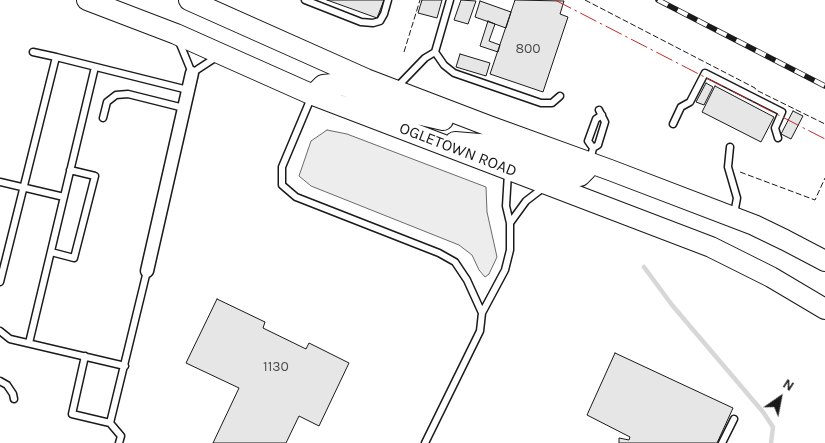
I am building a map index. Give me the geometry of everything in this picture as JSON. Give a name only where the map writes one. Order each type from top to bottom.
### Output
[{"type":"main road","name":"OGLETOWN ROAD","points":[[87,0],[176,34],[312,94],[711,247],[771,277],[825,309]]},
{"type":"main road","name":"OGLETOWN ROAD","points":[[189,0],[394,90],[489,126],[591,155],[785,240],[825,262]]},
{"type":"main road","points":[[312,94],[323,85],[343,85],[413,113],[450,122],[489,126]]},
{"type":"main road","points":[[433,141],[491,146],[569,174],[580,176],[586,170],[591,155]]},
{"type":"street","points":[[148,271],[192,73]]},
{"type":"lane","points":[[305,0],[361,22],[373,23],[380,20],[384,14],[388,0]]},
{"type":"lane","points":[[394,90],[425,58],[435,52],[450,0]]},
{"type":"lane","points":[[176,34],[192,73],[222,54]]},
{"type":"lane","points":[[33,52],[188,90]]},
{"type":"lane","points":[[435,52],[444,65],[454,73],[541,103],[552,103],[560,96]]},
{"type":"lane","points":[[0,282],[56,57]]},
{"type":"lane","points":[[29,343],[95,67]]},
{"type":"lane","points":[[673,124],[681,107],[690,102],[705,73],[782,112],[775,128],[778,138]]},
{"type":"lane","points":[[104,118],[107,102],[116,95],[128,94],[184,108]]},
{"type":"lane","points":[[312,94],[282,167],[282,185],[296,197],[439,253],[455,262],[467,280],[482,313]]},
{"type":"lane","points":[[601,113],[605,122],[598,145],[591,155],[588,141],[596,119],[601,113]]},
{"type":"lane","points":[[730,147],[728,167],[737,198],[733,217]]},
{"type":"lane","points":[[425,443],[480,331],[482,313],[505,270],[510,250],[510,223],[506,206],[508,169]]},
{"type":"lane","points":[[51,252],[74,258],[95,176],[70,170]]},
{"type":"lane","points":[[0,182],[64,197]]},
{"type":"lane","points":[[510,223],[526,201],[549,184]]},
{"type":"lane","points":[[110,423],[148,271]]},
{"type":"lane","points":[[0,331],[10,339],[125,366]]},
{"type":"lane","points":[[85,356],[72,414],[110,423],[121,436],[119,443]]},
{"type":"lane","points":[[0,381],[7,384],[14,399]]},
{"type":"lane","points":[[722,443],[734,419]]},
{"type":"shaded area","points":[[327,130],[347,134],[486,187],[487,212],[497,257],[489,274],[485,277],[479,270],[472,255],[459,245],[311,186],[299,176],[311,141]]},
{"type":"building","points":[[327,0],[384,0],[377,18]]},
{"type":"building","points":[[422,0],[442,0],[437,18],[418,13]]},
{"type":"building","points":[[461,0],[476,1],[468,24],[454,20]]},
{"type":"building","points":[[515,0],[564,1],[560,14],[568,17],[543,92],[490,74]]},
{"type":"building","points":[[480,1],[511,12],[506,28],[475,17]]},
{"type":"building","points":[[488,21],[495,24],[489,41],[500,45],[498,52],[480,46]]},
{"type":"building","points":[[460,54],[490,63],[486,76],[456,67]]},
{"type":"building","points":[[706,83],[713,87],[704,105],[696,102]]},
{"type":"building","points":[[715,86],[774,117],[761,142],[702,112]]},
{"type":"building","points":[[793,111],[803,116],[791,139],[781,134]]},
{"type":"building","points":[[217,299],[265,322],[263,328],[306,349],[309,343],[349,363],[319,426],[299,416],[286,443],[213,443],[239,388],[186,363]]},
{"type":"building","points":[[615,353],[733,408],[717,443],[619,443],[619,438],[629,440],[630,437],[587,415]]},
{"type":"waterway","points":[[644,267],[672,305],[763,412],[773,427],[771,443]]},
{"type":"railway","points":[[658,0],[825,86]]},
{"type":"fence","points":[[404,52],[420,0]]},
{"type":"fence","points":[[585,0],[825,124]]},
{"type":"fence","points":[[740,172],[815,200],[825,178]]},
{"type":"power","points":[[555,0],[825,139]]}]
